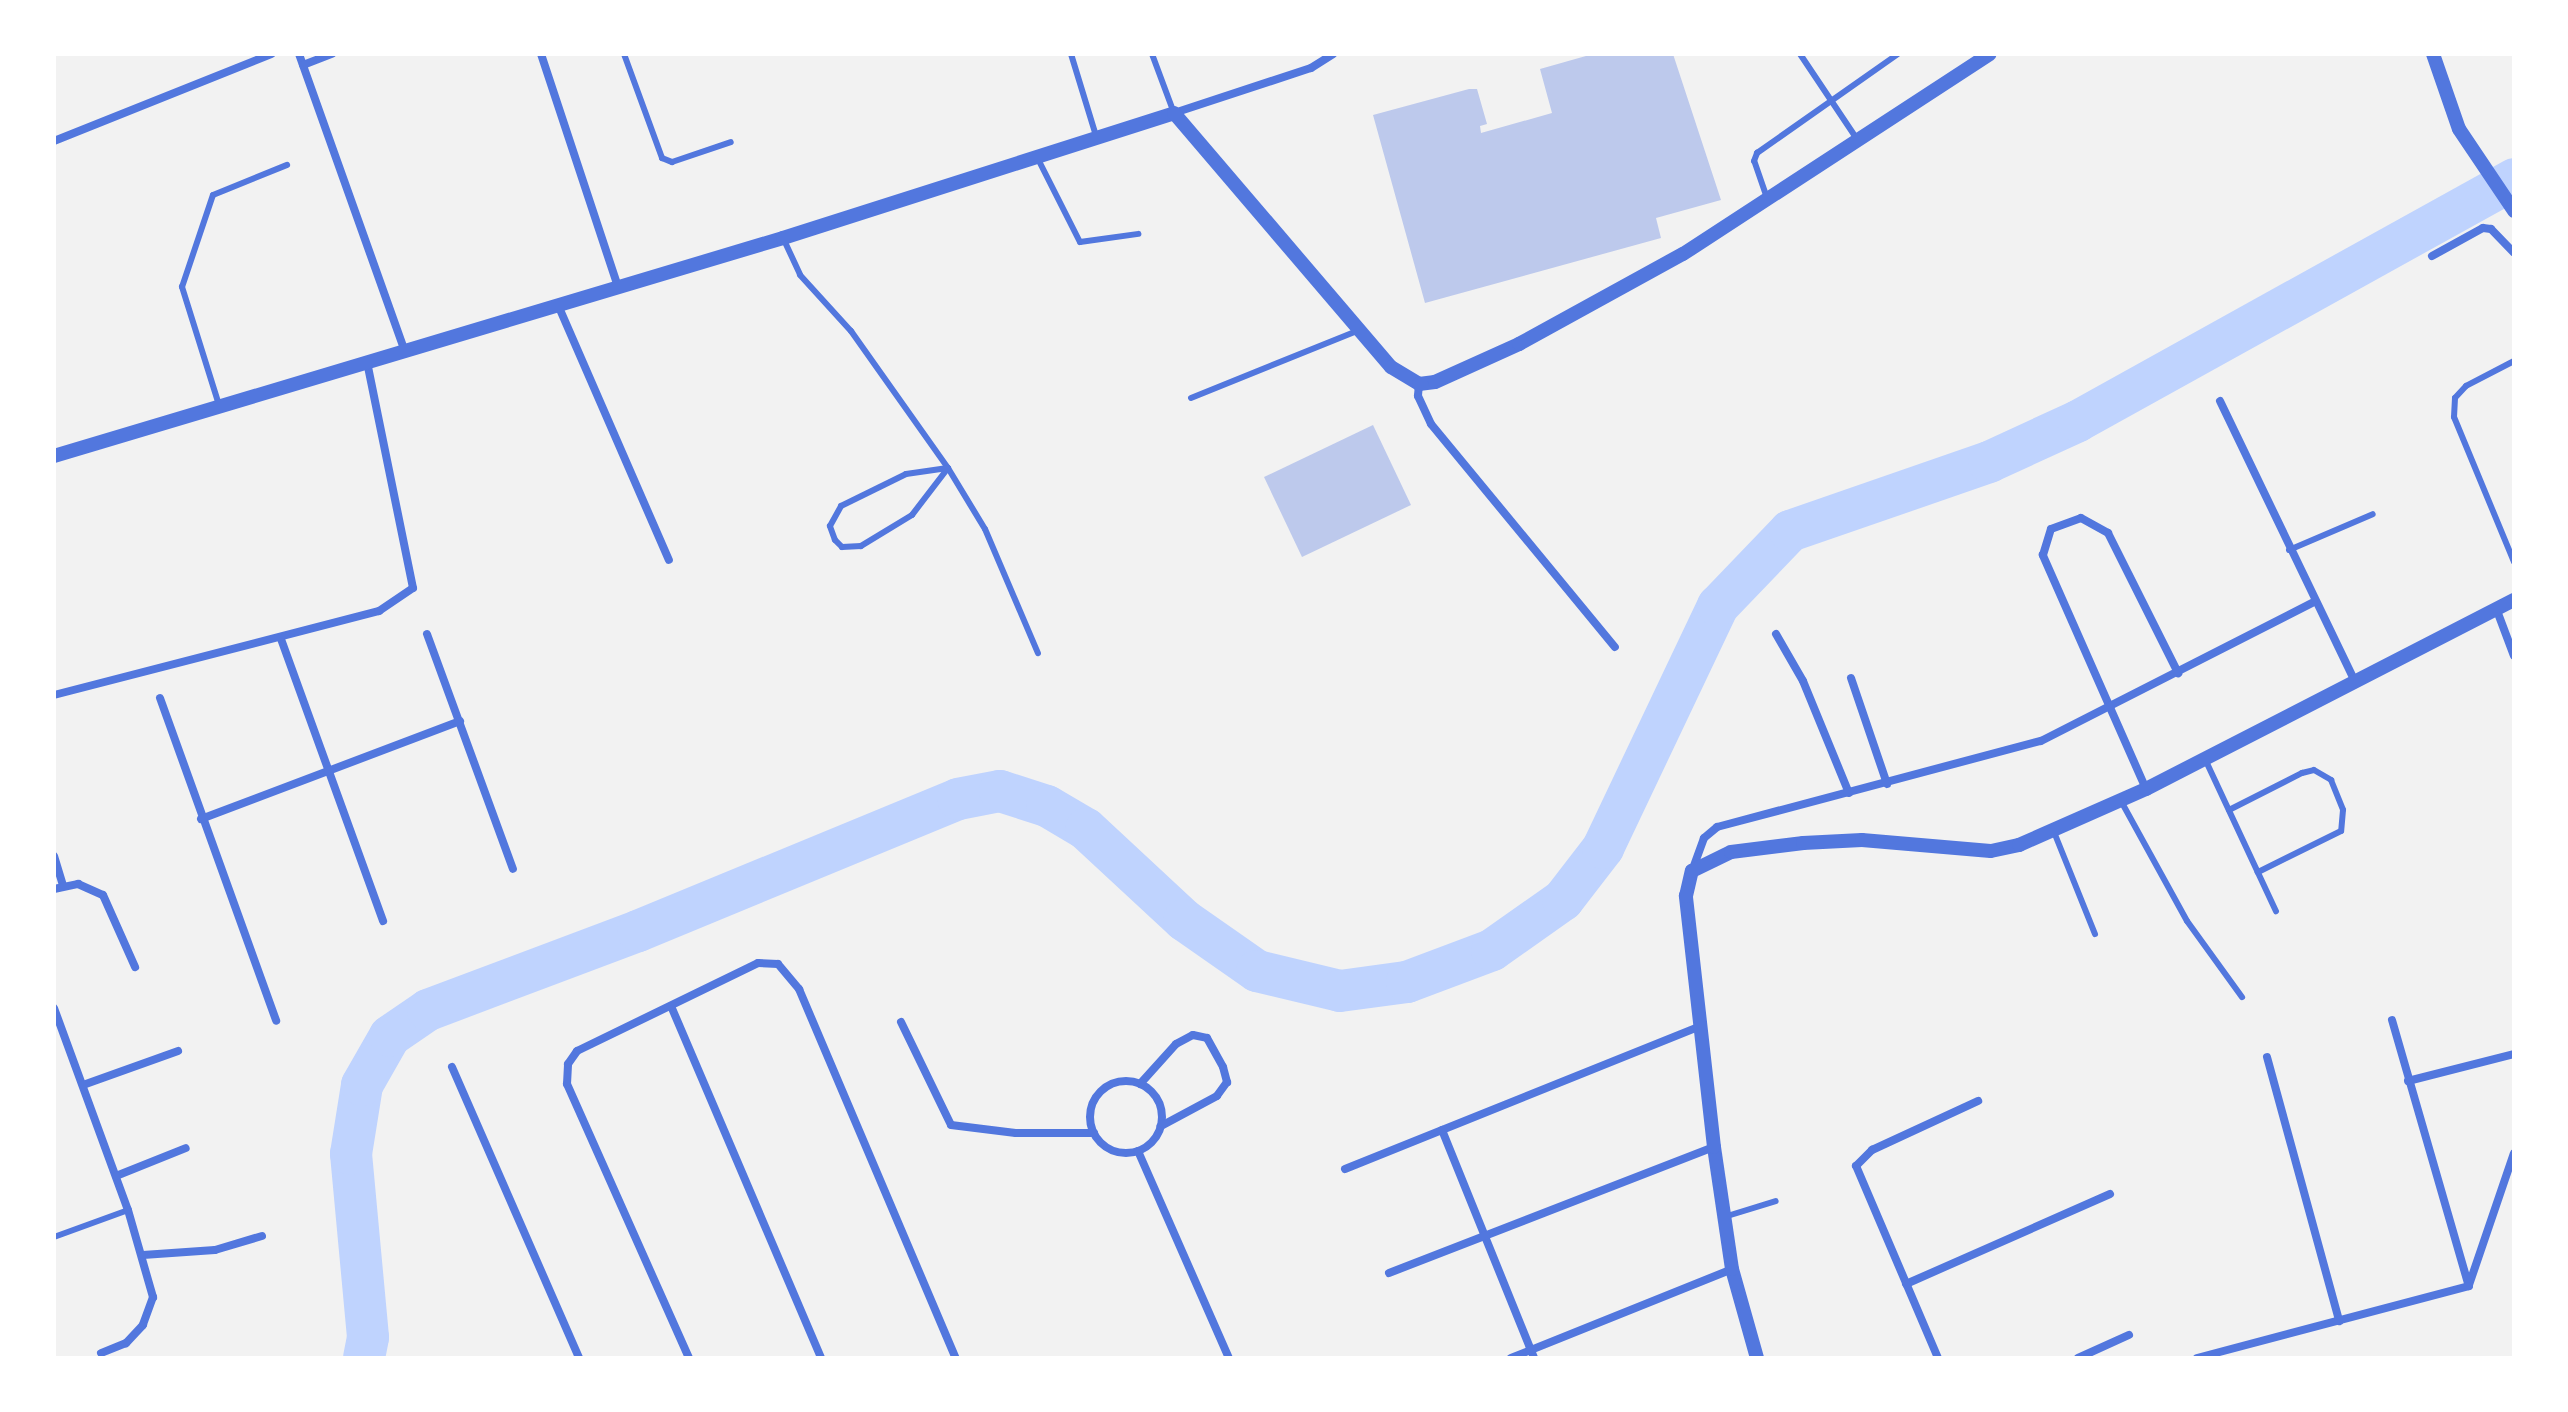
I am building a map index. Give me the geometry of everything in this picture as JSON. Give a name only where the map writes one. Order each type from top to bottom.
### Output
[{"type":"street","points":[[54,141],[271,54]]},
{"type":"street","points":[[299,54],[405,351]]},
{"type":"street","points":[[303,65],[332,54]]},
{"type":"street","points":[[541,54],[618,287]]},
{"type":"street","points":[[54,456],[1037,159],[1311,68],[1333,54]]},
{"type":"street","points":[[1174,113],[1357,331],[1391,367],[1419,384],[1454,376],[1519,344],[1769,201],[1990,54]]},
{"type":"street","points":[[2433,54],[2477,161],[2514,211]]},
{"type":"street","points":[[2432,256],[2483,228],[2491,229],[2514,253]]},
{"type":"street","points":[[558,305],[669,560]]},
{"type":"street","points":[[54,695],[281,639],[379,611],[413,588],[367,362]]},
{"type":"street","points":[[1419,384],[1418,396],[1431,424],[1615,647]]},
{"type":"street","points":[[2220,401],[2314,602],[2355,681]]},
{"type":"street","points":[[2146,789],[2043,555],[2051,529],[2081,518],[2108,533],[2178,673]]},
{"type":"street","points":[[1692,871],[1722,854],[1803,843],[1862,840],[1991,851],[2054,832],[2146,789],[2514,600]]},
{"type":"street","points":[[1757,1358],[1732,1269],[1699,1027],[1686,896],[1704,838],[1717,827],[2028,746],[2112,710],[2314,602]]},
{"type":"street","points":[[2495,608],[2514,656]]},
{"type":"street","points":[[427,634],[513,869]]},
{"type":"street","points":[[1776,634],[1803,681],[1849,793]]},
{"type":"street","points":[[281,639],[383,921]]},
{"type":"street","points":[[1851,678],[1887,784]]},
{"type":"street","points":[[160,698],[276,1021]]},
{"type":"street","points":[[201,819],[460,721]]},
{"type":"street","points":[[54,856],[59,888],[78,884],[103,895],[135,967]]},
{"type":"street","points":[[689,1358],[567,1084],[568,1064],[577,1051],[758,963],[778,964],[791,975],[956,1358]]},
{"type":"street","points":[[671,1006],[821,1358]]},
{"type":"street","points":[[54,1008],[128,1210],[153,1297],[143,1325],[126,1343],[101,1353]]},
{"type":"street","points":[[2392,1020],[2469,1286]]},
{"type":"street","points":[[901,1022],[951,1125],[1016,1133],[1094,1133]]},
{"type":"street","points":[[1345,1169],[1699,1027]]},
{"type":"street","points":[[1140,1084],[1176,1044],[1193,1035],[1207,1038],[1223,1067],[1227,1082],[1217,1096],[1161,1126]]},
{"type":"street","points":[[83,1085],[178,1051]]},
{"type":"street","points":[[2408,1081],[2514,1054]]},
{"type":"street","points":[[2267,1057],[2339,1321]]},
{"type":"street","points":[[452,1067],[576,1357]]},
{"type":"street","points":[[1115,1082],[1140,1084],[1160,1105],[1161,1126],[1153,1141],[1138,1151],[1107,1148],[1094,1133],[1090,1121],[1096,1097],[1115,1082]]},
{"type":"street","points":[[1938,1358],[1856,1166],[1872,1150],[1978,1101]]},
{"type":"street","points":[[1442,1130],[1532,1354]]},
{"type":"street","points":[[1389,1273],[1714,1147]]},
{"type":"street","points":[[116,1176],[186,1148]]},
{"type":"street","points":[[1138,1151],[1229,1358]]},
{"type":"street","points":[[2469,1286],[2514,1153]]},
{"type":"street","points":[[1906,1284],[2110,1194]]},
{"type":"street","points":[[143,1255],[215,1250],[262,1236]]},
{"type":"street","points":[[1511,1358],[1532,1354],[1732,1269]]},
{"type":"street","points":[[2197,1358],[2469,1286]]},
{"type":"street","points":[[2078,1358],[2129,1335]]},
{"type":"lane","points":[[624,54],[662,158],[672,162],[731,142]]},
{"type":"lane","points":[[1071,54],[1097,139]]},
{"type":"lane","points":[[1152,54],[1174,113]]},
{"type":"lane","points":[[1800,54],[1859,142]]},
{"type":"lane","points":[[1769,201],[1754,161],[1757,153],[1898,54]]},
{"type":"lane","points":[[1037,159],[1080,242],[1138,234]]},
{"type":"lane","points":[[219,405],[182,300],[182,287],[213,195],[287,165]]},
{"type":"lane","points":[[783,238],[800,275],[851,331],[948,468],[985,529],[1038,653]]},
{"type":"lane","points":[[1191,398],[1357,331]]},
{"type":"lane","points":[[2514,361],[2466,386],[2455,398],[2454,417],[2514,562]]},
{"type":"lane","points":[[948,468],[912,515],[861,546],[842,547],[835,540],[830,526],[841,506],[906,474],[948,468]]},
{"type":"lane","points":[[2289,550],[2373,514]]},
{"type":"lane","points":[[2205,759],[2276,911]]},
{"type":"lane","points":[[2229,810],[2302,773],[2314,770],[2331,780],[2343,810],[2341,831],[2258,872]]},
{"type":"lane","points":[[2121,801],[2187,921],[2242,997]]},
{"type":"lane","points":[[2054,832],[2095,934]]},
{"type":"lane","points":[[1724,1217],[1776,1201]]},
{"type":"lane","points":[[54,1237],[128,1210]]},
{"type":"building","points":[[1593,54],[1673,54],[1721,200],[1656,218],[1661,238],[1425,303],[1373,115],[1477,89],[1487,124],[1480,126],[1481,133],[1552,113],[1540,69]]},
{"type":"building","points":[[1373,425],[1411,505],[1302,557],[1264,477]]},
{"type":"waterway","points":[[364,1358],[368,1337],[351,1154],[362,1085],[390,1036],[428,1010],[638,931],[958,799],[1000,791],[1047,806],[1086,829],[1184,920],[1257,971],[1340,991],[1407,982],[1492,950],[1563,900],[1603,848],[1718,606],[1790,531],[1989,462],[2078,421],[2514,179]]}]
